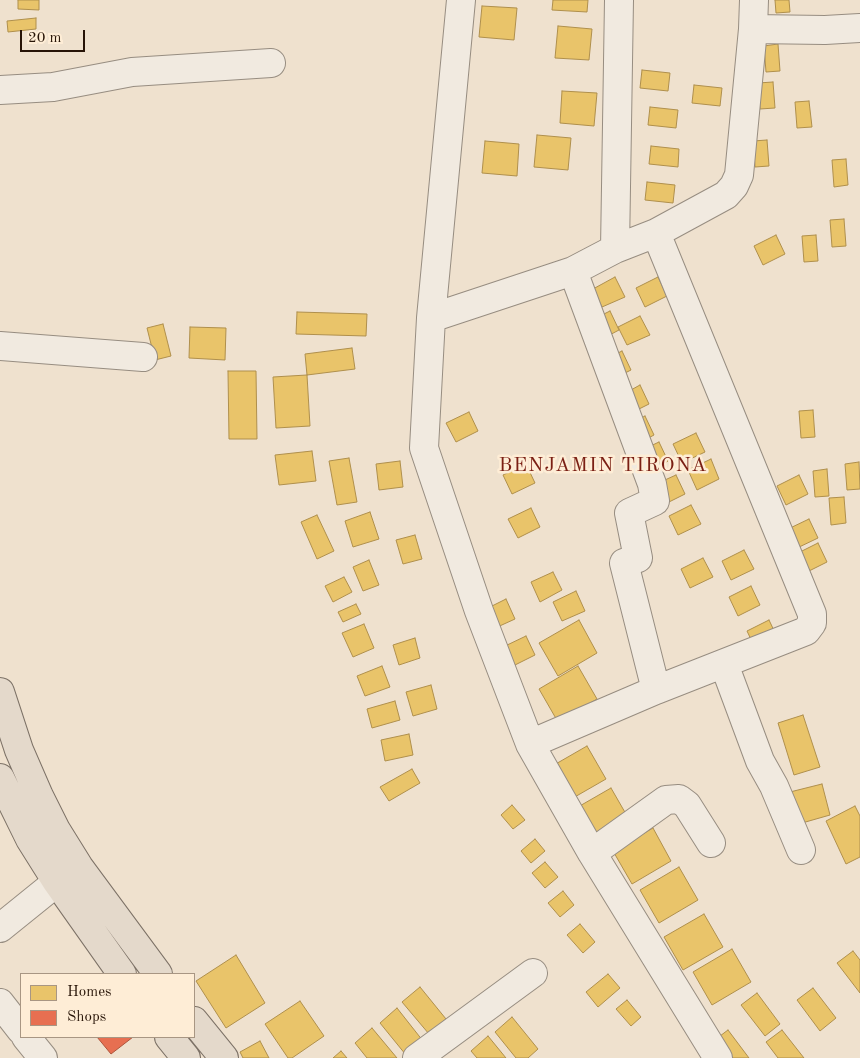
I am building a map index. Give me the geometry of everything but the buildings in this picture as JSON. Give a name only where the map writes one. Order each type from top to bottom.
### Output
[{"type":"main road","points":[[0,692],[19,750],[56,830],[79,867],[157,973]]},
{"type":"main road","points":[[0,778],[30,839],[56,882],[121,973]]},
{"type":"main road","points":[[195,1021],[224,1058]]},
{"type":"main road","points":[[170,1038],[186,1058]]},
{"type":"street","points":[[461,0],[431,318],[424,448],[479,611],[530,744],[592,853],[718,1058]]},
{"type":"street","points":[[615,249],[619,0]]},
{"type":"street","points":[[431,318],[573,271],[615,249],[656,233],[726,196],[734,186],[739,175],[754,0]]},
{"type":"street","points":[[753,29],[825,30],[860,28]]},
{"type":"street","points":[[0,90],[53,87],[132,72],[271,63]]},
{"type":"street","points":[[530,744],[656,690],[806,632],[812,623],[812,614],[656,233]]},
{"type":"street","points":[[573,271],[652,484],[655,501],[629,513],[638,558],[624,563],[656,690]]},
{"type":"street","points":[[0,346],[143,357]]},
{"type":"street","points":[[724,664],[760,761],[774,786],[801,850]]},
{"type":"street","points":[[592,853],[666,800],[679,799],[687,805],[711,843]]},
{"type":"street","points":[[0,928],[56,882],[79,867]]},
{"type":"street","points":[[417,1058],[532,973]]},
{"type":"street","points":[[0,1003],[20,1029]]},
{"type":"street","points":[[27,1038],[43,1058]]},
{"type":"district","name":"BENJAMIN TIRONA","points":[[603,466]]}]
